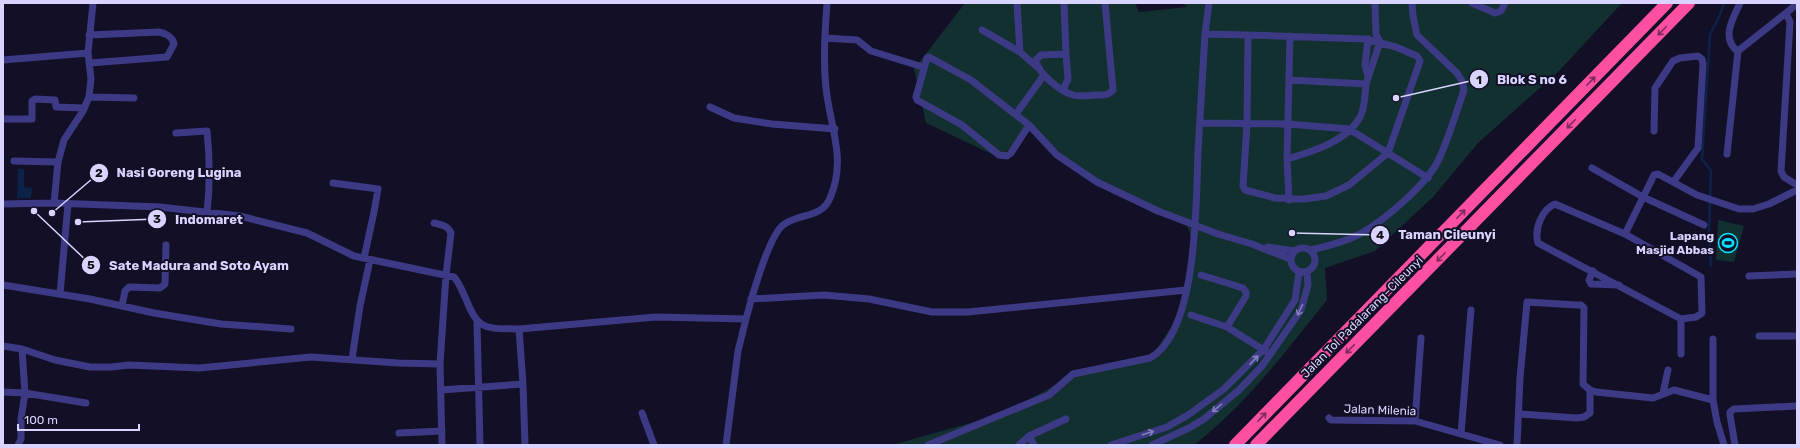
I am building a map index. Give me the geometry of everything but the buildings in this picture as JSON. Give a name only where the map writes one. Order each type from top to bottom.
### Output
[{"type":"highway","name":"Jalan Tol Padalarang–Cileunyi","points":[[1235,445],[1668,3]]},
{"type":"highway","name":"Jalan Tol Padalarang–Cileunyi","points":[[1256,445],[1689,3]]},
{"type":"street","points":[[54,203],[58,162],[64,140],[84,108],[89,97],[91,79],[88,53],[93,3]]},
{"type":"street","points":[[726,445],[738,351],[760,273],[778,230],[784,224],[820,211],[829,202],[834,186],[838,158],[835,129],[826,88],[825,38],[827,3]]},
{"type":"street","points":[[1017,3],[1020,52]]},
{"type":"street","points":[[1063,90],[1068,79],[1064,3]]},
{"type":"street","points":[[982,30],[1020,52],[1044,75],[1063,90],[1075,95],[1108,94],[1113,90],[1105,3]]},
{"type":"street","points":[[928,445],[1049,395],[1074,374],[1140,360],[1158,354],[1168,340],[1176,325],[1191,267],[1195,225],[1205,34],[1209,3]]},
{"type":"street","points":[[1287,159],[1324,148],[1349,129],[1360,115],[1368,76],[1380,42],[1376,34],[1375,3]]},
{"type":"street","points":[[1252,244],[1294,251],[1302,248],[1310,250],[1329,246],[1365,232],[1388,214],[1428,178],[1438,160],[1464,90],[1462,81],[1457,73],[1417,35],[1412,3]]},
{"type":"street","points":[[1472,3],[1495,13],[1501,11],[1505,3]]},
{"type":"street","points":[[1737,51],[1732,47],[1729,41],[1728,32],[1740,3]]},
{"type":"street","points":[[1727,154],[1737,51],[1797,4]]},
{"type":"street","points":[[1786,13],[1794,22],[1781,171],[1784,177],[1797,185]]},
{"type":"street","points":[[89,35],[159,32],[172,39],[174,44],[167,57],[90,63]]},
{"type":"street","points":[[1205,34],[1248,35],[1290,36],[1368,39],[1396,47],[1417,56],[1420,61],[1388,153],[1349,185],[1326,196],[1289,200],[1245,190],[1243,186],[1247,124],[1248,35]]},
{"type":"street","points":[[1289,200],[1287,159],[1290,36]]},
{"type":"street","points":[[825,38],[857,40],[871,51],[923,67]]},
{"type":"street","points":[[1368,39],[1365,65],[1368,76]]},
{"type":"street","points":[[3,60],[88,53]]},
{"type":"street","points":[[1037,67],[1036,60],[1041,55],[1066,54]]},
{"type":"street","points":[[1654,131],[1655,88],[1673,61],[1680,58],[1698,56],[1702,59],[1703,64],[1698,148],[1674,182]]},
{"type":"street","points":[[1029,124],[1011,153],[1007,156],[999,155],[976,138],[962,125],[917,100],[916,97],[923,67],[928,57],[944,64],[971,80],[1029,124],[1057,155],[1097,182],[1158,211],[1290,259]]},
{"type":"street","points":[[1016,114],[1044,75]]},
{"type":"street","points":[[1289,80],[1366,84]]},
{"type":"street","points":[[89,97],[134,98]]},
{"type":"street","points":[[3,119],[32,120],[32,101],[35,99],[55,100],[56,107],[84,108]]},
{"type":"street","points":[[710,107],[734,118],[772,124],[835,129]]},
{"type":"street","points":[[1200,123],[1288,124],[1349,129],[1428,178]]},
{"type":"street","points":[[176,133],[207,131],[210,155],[210,180],[207,212]]},
{"type":"street","points":[[14,161],[58,162]]},
{"type":"street","points":[[1592,168],[1643,197],[1704,224]]},
{"type":"street","points":[[1625,234],[1656,174],[1660,174],[1697,195],[1739,209],[1753,209],[1770,204],[1797,190]]},
{"type":"street","points":[[332,183],[378,189],[352,359]]},
{"type":"street","points":[[3,204],[54,203],[160,207],[240,216],[307,233],[354,256],[454,277],[460,284],[472,316],[477,323],[480,388],[480,445]]},
{"type":"street","points":[[60,294],[68,204]]},
{"type":"street","points":[[1556,204],[1625,234],[1701,277],[1702,313],[1696,317],[1681,319],[1538,243],[1536,233],[1539,221],[1552,206],[1556,204]]},
{"type":"street","points":[[434,223],[445,226],[451,233],[446,275],[440,364],[442,445]]},
{"type":"street","points":[[122,306],[125,290],[129,287],[160,288],[165,284],[166,245]]},
{"type":"street","points":[[1315,258],[1329,246]]},
{"type":"street","points":[[1294,251],[1290,259],[1292,267],[1298,272],[1307,272],[1314,266],[1315,258],[1310,250]]},
{"type":"street","points":[[1593,271],[1589,283],[1593,285],[1619,285]]},
{"type":"street","points":[[1111,445],[1167,427],[1188,415],[1224,389],[1264,349],[1295,300],[1298,272]]},
{"type":"street","points":[[1152,445],[1189,428],[1204,419],[1239,390],[1262,366],[1300,310],[1308,285],[1307,272]]},
{"type":"street","points":[[1749,276],[1797,274]]},
{"type":"street","points":[[1201,275],[1243,288],[1246,292],[1246,296],[1228,327]]},
{"type":"street","points":[[3,285],[221,324],[291,329]]},
{"type":"street","points":[[752,298],[824,295],[869,299],[932,312],[968,312],[1186,290]]},
{"type":"street","points":[[1517,445],[1520,414],[1520,378],[1526,302],[1581,305],[1584,308],[1583,384],[1590,390],[1596,392],[1653,398],[1659,397],[1663,393],[1674,390],[1713,400]]},
{"type":"street","points":[[1462,434],[1471,310]]},
{"type":"street","points":[[1191,316],[1228,327],[1271,354]]},
{"type":"street","points":[[477,323],[492,327],[519,329],[656,317],[732,317],[746,319]]},
{"type":"street","points":[[1681,319],[1681,354]]},
{"type":"street","points":[[519,329],[525,445]]},
{"type":"street","points":[[1759,336],[1797,336]]},
{"type":"street","points":[[1416,421],[1422,338]]},
{"type":"street","points":[[1713,339],[1713,400],[1717,422],[1724,445]]},
{"type":"street","points":[[3,346],[22,349],[55,360],[90,367],[129,365],[199,368],[311,357],[398,363],[440,364]]},
{"type":"street","points":[[18,445],[21,440],[21,419],[24,393],[22,349]]},
{"type":"street","points":[[1663,393],[1668,370]]},
{"type":"street","points":[[441,390],[523,384]]},
{"type":"street","points":[[1520,414],[1577,418],[1584,417],[1590,413],[1590,390]]},
{"type":"street","points":[[3,392],[24,393],[86,403]]},
{"type":"street","points":[[1735,445],[1730,415],[1730,412],[1734,409],[1797,406]]},
{"type":"street","points":[[642,413],[654,445]]},
{"type":"street","name":"Jalan Milenia","points":[[1329,418],[1331,420],[1416,421],[1500,445]]},
{"type":"street","points":[[1019,445],[1029,436],[1066,419]]},
{"type":"street","points":[[399,433],[442,431]]},
{"type":"street","points":[[1029,436],[1034,445]]},
{"type":"green space","points":[[965,3],[1135,3],[1139,12],[1187,7],[1182,3],[1622,3],[1559,71],[1478,143],[1433,197],[1375,251],[1325,268],[1327,300],[1265,377],[1231,413],[1194,445],[892,445],[1006,413],[1074,374],[1150,359],[1179,315],[1193,243],[1186,223],[1155,214],[1096,183],[1031,128],[1023,139],[998,157],[926,123],[914,69]]},
{"type":"green space","name":"Lapang Masjid Abbas","points":[[1718,220],[1744,226],[1734,262],[1716,260]]},
{"type":"water","points":[[18,169],[24,169],[24,187],[32,188],[31,198],[17,198]]},
{"type":"waterway","points":[[1711,266],[1709,231],[1711,171],[1702,159],[1710,34],[1720,15],[1724,3]]},
{"type":"place","name":"Blok S no 6","points":[[1396,98]]},
{"type":"place","name":"Sate Madura and Soto Ayam","points":[[34,211]]},
{"type":"place","name":"Nasi Goreng Lugina","points":[[52,213]]},
{"type":"place","name":"Indomaret","points":[[78,222]]},
{"type":"place","name":"Taman Cileunyi","points":[[1292,233]]},
{"type":"place","name":"Lapang Masjid Abbas","points":[[1728,243]]}]
